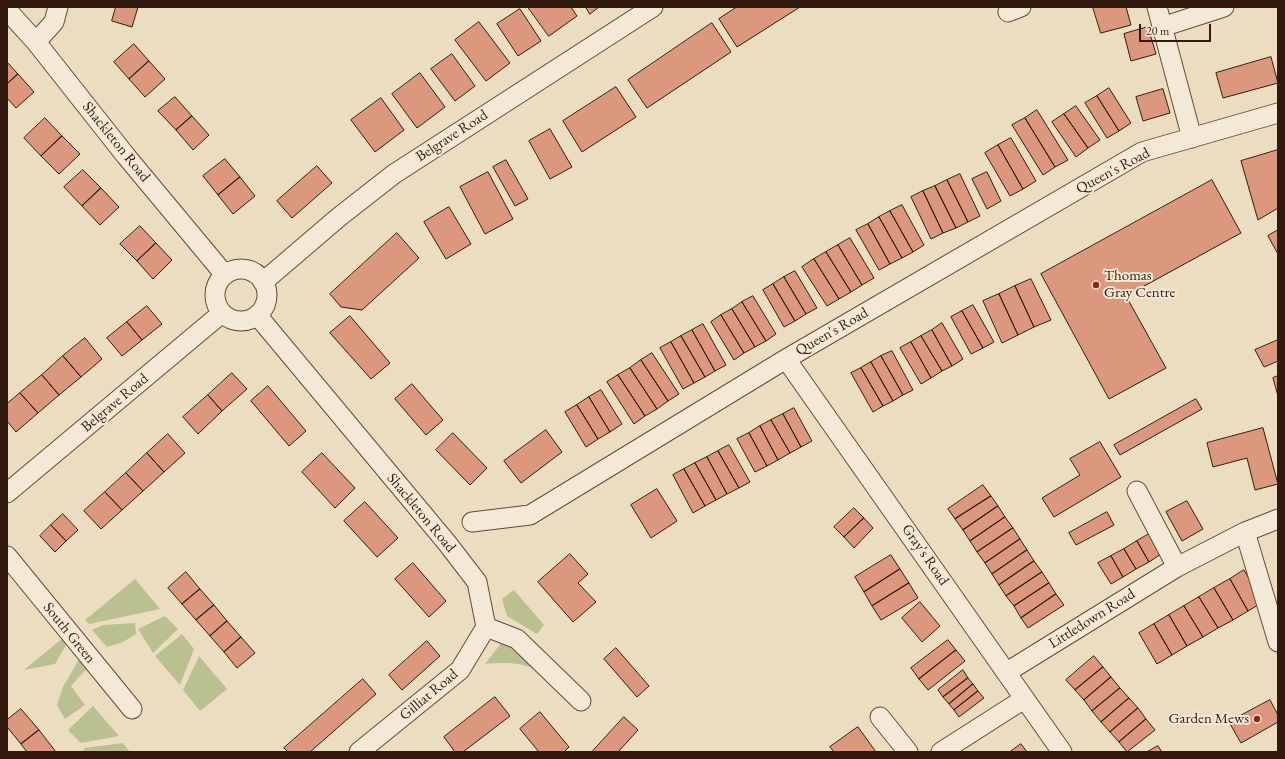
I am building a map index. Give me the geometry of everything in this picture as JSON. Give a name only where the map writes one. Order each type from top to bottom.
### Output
[{"type":"street","points":[[36,42],[54,22],[58,7]]},
{"type":"street","name":"Belgrave Road","points":[[263,282],[339,217],[394,174],[653,7]]},
{"type":"street","points":[[1157,7],[1192,138]]},
{"type":"street","points":[[1162,27],[1224,7]]},
{"type":"street","name":"Shackleton Road","points":[[7,10],[36,42],[126,156],[225,275]]},
{"type":"street","name":"Queen's Road","points":[[472,522],[530,515],[786,359],[1142,152],[1278,113]]},
{"type":"street","points":[[241,269],[257,275],[263,282],[267,296],[262,310],[257,315],[243,321],[228,318],[222,313],[217,306],[216,289],[219,282],[225,275],[232,271],[241,269]]},
{"type":"street","name":"Belgrave Road","points":[[7,493],[222,313]]},
{"type":"street","name":"Shackleton Road","points":[[257,315],[447,543],[473,577],[476,582],[486,627]]},
{"type":"street","name":"Gray's Road","points":[[786,359],[1062,752]]},
{"type":"street","points":[[1137,491],[1177,567]]},
{"type":"street","points":[[1278,519],[1245,532],[1278,642]]},
{"type":"street","name":"Littledown Road","points":[[1007,672],[1177,567],[1245,532]]},
{"type":"street","name":"South Green","points":[[7,556],[132,709]]},
{"type":"street","points":[[486,627],[517,639],[581,701]]},
{"type":"street","name":"Gilliat Road","points":[[359,752],[460,670],[486,627]]},
{"type":"street","points":[[941,752],[1024,699]]},
{"type":"street","points":[[880,717],[908,752]]},
{"type":"green space","points":[[135,579],[160,609],[89,624],[85,620]]},
{"type":"green space","points":[[514,590],[544,625],[537,634],[507,616],[502,599]]},
{"type":"green space","points":[[165,616],[178,629],[153,653],[138,629]]},
{"type":"green space","points":[[135,623],[136,634],[123,642],[107,647],[92,630],[103,625]]},
{"type":"green space","points":[[69,633],[71,637],[55,664],[24,670]]},
{"type":"green space","points":[[182,634],[194,649],[180,685],[155,656]]},
{"type":"green space","points":[[505,638],[543,672],[528,666],[514,664],[485,664]]},
{"type":"green space","points":[[85,649],[91,664],[71,686],[85,705],[65,719],[57,705],[63,687]]},
{"type":"green space","points":[[199,656],[227,689],[200,711],[183,690]]},
{"type":"green space","points":[[93,706],[119,736],[81,743],[68,730]]},
{"type":"green space","points":[[123,743],[130,752],[82,752],[85,748]]},
{"type":"building","points":[[116,7],[138,7],[132,27],[112,21]]},
{"type":"building","points":[[528,7],[571,7],[577,16],[549,36]]},
{"type":"building","points":[[586,7],[599,7],[590,14]]},
{"type":"building","points":[[737,7],[800,7],[737,47],[719,19]]},
{"type":"building","points":[[1093,7],[1126,7],[1131,25],[1101,33]]},
{"type":"building","points":[[520,9],[541,41],[518,56],[497,24]]},
{"type":"building","points":[[479,22],[510,63],[486,81],[455,40]]},
{"type":"building","points":[[712,23],[731,52],[647,108],[628,80]]},
{"type":"building","points":[[1148,27],[1156,54],[1131,61],[1124,34]]},
{"type":"building","points":[[134,44],[149,61],[129,79],[114,62]]},
{"type":"building","points":[[452,54],[475,86],[455,101],[431,69]]},
{"type":"building","points":[[1271,57],[1278,83],[1223,98],[1216,73]]},
{"type":"building","points":[[149,61],[165,79],[145,97],[129,79]]},
{"type":"building","points":[[7,62],[18,74],[7,84]]},
{"type":"building","points":[[420,73],[445,107],[417,128],[392,94]]},
{"type":"building","points":[[18,74],[34,92],[16,108],[7,98],[7,84]]},
{"type":"building","points":[[616,87],[636,117],[582,152],[563,121]]},
{"type":"building","points":[[1109,88],[1131,123],[1119,131],[1097,96]]},
{"type":"building","points":[[1163,89],[1170,113],[1143,121],[1136,97]]},
{"type":"building","points":[[1097,96],[1119,131],[1107,138],[1085,103]]},
{"type":"building","points":[[175,97],[192,116],[176,130],[158,111]]},
{"type":"building","points":[[381,98],[404,130],[375,152],[351,120]]},
{"type":"building","points":[[1076,106],[1100,140],[1088,148],[1064,114]]},
{"type":"building","points":[[1037,110],[1068,160],[1055,167],[1025,118]]},
{"type":"building","points":[[1064,114],[1088,148],[1076,157],[1052,122]]},
{"type":"building","points":[[192,116],[209,135],[193,150],[176,130]]},
{"type":"building","points":[[45,118],[62,136],[41,156],[24,138]]},
{"type":"building","points":[[1025,118],[1055,167],[1043,175],[1012,125]]},
{"type":"building","points":[[550,129],[572,167],[550,179],[529,141]]},
{"type":"building","points":[[62,136],[80,154],[59,174],[41,156]]},
{"type":"building","points":[[1011,138],[1036,181],[1023,189],[998,145]]},
{"type":"building","points":[[998,145],[1023,189],[1010,196],[985,153]]},
{"type":"building","points":[[1278,150],[1278,208],[1258,220],[1241,161]]},
{"type":"building","points":[[225,159],[240,177],[218,195],[203,176]]},
{"type":"building","points":[[506,160],[528,199],[515,206],[493,167]]},
{"type":"building","points":[[317,166],[332,183],[292,218],[277,201]]},
{"type":"building","points":[[83,170],[101,188],[82,206],[64,187]]},
{"type":"building","points":[[488,172],[513,219],[485,234],[460,187]]},
{"type":"building","points":[[987,172],[1001,201],[987,209],[972,179]]},
{"type":"building","points":[[960,174],[980,216],[968,222],[947,180]]},
{"type":"building","points":[[240,177],[255,196],[233,214],[218,195]]},
{"type":"building","points":[[947,180],[968,222],[956,228],[935,186]]},
{"type":"building","name":"Thomas Gray Centre","points":[[1212,180],[1241,233],[1126,296],[1166,368],[1109,399],[1041,274]]},
{"type":"building","points":[[935,186],[956,228],[943,233],[923,191]]},
{"type":"building","points":[[101,188],[119,207],[100,225],[82,206]]},
{"type":"building","points":[[923,191],[943,233],[931,239],[911,197]]},
{"type":"building","points":[[902,205],[924,245],[913,252],[890,211]]},
{"type":"building","points":[[449,207],[471,244],[446,259],[424,222]]},
{"type":"building","points":[[890,211],[913,252],[902,258],[879,217]]},
{"type":"building","points":[[879,217],[902,258],[890,264],[868,224]]},
{"type":"building","points":[[868,224],[890,264],[879,270],[856,230]]},
{"type":"building","points":[[140,226],[156,243],[137,261],[120,244]]},
{"type":"building","points":[[1278,230],[1278,254],[1268,236]]},
{"type":"building","points":[[397,233],[419,258],[362,310],[341,307],[330,294]]},
{"type":"building","points":[[850,238],[874,278],[862,285],[838,245]]},
{"type":"building","points":[[156,243],[172,260],[153,279],[137,261]]},
{"type":"building","points":[[838,245],[862,285],[851,292],[826,252]]},
{"type":"building","points":[[826,252],[851,292],[839,299],[814,259]]},
{"type":"building","points":[[814,259],[839,299],[827,306],[802,267]]},
{"type":"building","points":[[795,271],[817,308],[806,314],[784,277]]},
{"type":"building","points":[[784,277],[806,314],[795,321],[773,284]]},
{"type":"building","points":[[1031,279],[1051,320],[1034,327],[1015,286]]},
{"type":"building","points":[[773,284],[795,321],[784,327],[763,290]]},
{"type":"building","points":[[1015,286],[1034,327],[1018,335],[999,294]]},
{"type":"building","points":[[999,294],[1018,335],[1002,343],[983,301]]},
{"type":"building","points":[[753,296],[776,334],[766,341],[742,302]]},
{"type":"building","points":[[742,302],[766,341],[755,347],[732,309]]},
{"type":"building","points":[[973,305],[994,342],[983,348],[962,311]]},
{"type":"building","points":[[147,306],[162,324],[142,340],[127,322]]},
{"type":"building","points":[[732,309],[755,347],[744,353],[721,315]]},
{"type":"building","points":[[962,311],[983,348],[971,354],[951,317]]},
{"type":"building","points":[[721,315],[744,353],[734,360],[711,322]]},
{"type":"building","points":[[350,316],[390,363],[371,379],[330,333]]},
{"type":"building","points":[[127,322],[142,340],[122,356],[107,338]]},
{"type":"building","points":[[942,323],[963,359],[952,366],[932,330]]},
{"type":"building","points":[[703,324],[726,365],[715,371],[692,330]]},
{"type":"building","points":[[692,330],[715,371],[705,377],[681,336]]},
{"type":"building","points":[[932,330],[952,366],[942,371],[921,336]]},
{"type":"building","points":[[681,336],[705,377],[694,383],[671,342]]},
{"type":"building","points":[[921,336],[942,371],[931,378],[911,342]]},
{"type":"building","points":[[85,338],[102,359],[81,377],[63,356]]},
{"type":"building","points":[[1278,340],[1278,361],[1264,367],[1255,350]]},
{"type":"building","points":[[671,342],[694,383],[683,389],[660,348]]},
{"type":"building","points":[[911,342],[931,378],[921,384],[900,348]]},
{"type":"building","points":[[892,351],[913,390],[903,395],[881,356]]},
{"type":"building","points":[[652,353],[679,394],[668,401],[641,360]]},
{"type":"building","points":[[63,356],[81,377],[59,395],[42,375]]},
{"type":"building","points":[[881,356],[903,395],[893,401],[871,362]]},
{"type":"building","points":[[641,360],[668,401],[657,409],[630,368]]},
{"type":"building","points":[[871,362],[893,401],[883,406],[861,368]]},
{"type":"building","points":[[630,368],[657,409],[645,416],[618,375]]},
{"type":"building","points":[[861,368],[883,406],[873,412],[851,373]]},
{"type":"building","points":[[232,373],[247,389],[222,411],[208,395]]},
{"type":"building","points":[[42,375],[59,395],[38,413],[20,393]]},
{"type":"building","points":[[618,375],[645,416],[634,424],[607,382]]},
{"type":"building","points":[[1278,376],[1278,396],[1273,378]]},
{"type":"building","points":[[412,384],[443,420],[426,435],[395,399]]},
{"type":"building","points":[[268,386],[306,431],[289,446],[251,401]]},
{"type":"building","points":[[601,390],[622,424],[610,432],[589,397]]},
{"type":"building","points":[[20,393],[38,413],[16,432],[7,421],[7,404]]},
{"type":"building","points":[[208,395],[222,411],[198,434],[183,417]]},
{"type":"building","points":[[589,397],[610,432],[598,439],[577,405]]},
{"type":"building","points":[[1196,399],[1202,409],[1120,455],[1114,445]]},
{"type":"building","points":[[577,405],[598,439],[586,447],[565,412]]},
{"type":"building","points":[[794,408],[812,441],[801,447],[783,414]]},
{"type":"building","points":[[783,414],[801,447],[790,453],[771,420]]},
{"type":"building","points":[[771,420],[790,453],[778,460],[760,426]]},
{"type":"building","points":[[760,426],[778,460],[767,466],[749,433]]},
{"type":"building","points":[[1263,428],[1278,484],[1255,490],[1247,458],[1213,467],[1207,443]]},
{"type":"building","points":[[546,430],[562,452],[521,483],[504,461]]},
{"type":"building","points":[[453,433],[487,468],[470,485],[436,450]]},
{"type":"building","points":[[749,433],[767,466],[755,472],[737,439]]},
{"type":"building","points":[[168,434],[185,453],[164,472],[147,453]]},
{"type":"building","points":[[1100,442],[1121,477],[1054,517],[1042,498],[1080,475],[1070,459]]},
{"type":"building","points":[[729,445],[750,482],[739,488],[718,451]]},
{"type":"building","points":[[718,451],[739,488],[727,494],[707,457]]},
{"type":"building","points":[[147,453],[164,472],[143,491],[126,473]]},
{"type":"building","points":[[322,453],[355,488],[335,508],[302,472]]},
{"type":"building","points":[[707,457],[727,494],[716,500],[695,463]]},
{"type":"building","points":[[695,463],[716,500],[705,506],[684,469]]},
{"type":"building","points":[[684,469],[705,506],[693,513],[673,475]]},
{"type":"building","points":[[126,473],[143,491],[122,510],[105,492]]},
{"type":"building","points":[[983,485],[991,496],[955,519],[948,509]]},
{"type":"building","points":[[657,489],[677,521],[651,538],[631,505]]},
{"type":"building","points":[[105,492],[122,510],[101,529],[84,511]]},
{"type":"building","points":[[991,496],[998,506],[963,530],[955,519]]},
{"type":"building","points":[[1187,501],[1203,529],[1182,541],[1166,512]]},
{"type":"building","points":[[365,502],[398,538],[377,557],[344,521]]},
{"type":"building","points":[[998,506],[1005,517],[970,541],[963,530]]},
{"type":"building","points":[[854,508],[864,518],[844,537],[834,527]]},
{"type":"building","points":[[1107,512],[1114,525],[1076,545],[1069,533]]},
{"type":"building","points":[[63,514],[78,530],[66,541],[51,525]]},
{"type":"building","points":[[1005,517],[1013,528],[977,552],[970,541]]},
{"type":"building","points":[[864,518],[873,528],[854,548],[844,537]]},
{"type":"building","points":[[51,525],[66,541],[55,552],[40,536]]},
{"type":"building","points":[[1013,528],[1020,539],[985,563],[977,552]]},
{"type":"building","points":[[1149,534],[1161,554],[1149,562],[1137,541]]},
{"type":"building","points":[[1020,539],[1027,550],[992,574],[985,563]]},
{"type":"building","points":[[1137,541],[1149,562],[1136,569],[1124,549]]},
{"type":"building","points":[[1124,549],[1136,569],[1123,577],[1111,556]]},
{"type":"building","points":[[1027,550],[1034,561],[999,585],[992,574]]},
{"type":"building","points":[[570,554],[588,574],[578,583],[596,602],[573,622],[538,582]]},
{"type":"building","points":[[891,555],[900,569],[864,592],[855,577]]},
{"type":"building","points":[[1111,556],[1123,577],[1111,584],[1098,563]]},
{"type":"building","points":[[1034,561],[1042,572],[1006,596],[999,585]]},
{"type":"building","points":[[413,563],[446,601],[429,617],[395,579]]},
{"type":"building","points":[[900,569],[909,583],[872,606],[864,592]]},
{"type":"building","points":[[1244,570],[1263,602],[1248,611],[1230,579]]},
{"type":"building","points":[[186,572],[200,589],[182,604],[168,588]]},
{"type":"building","points":[[1042,572],[1049,583],[1014,606],[1006,596]]},
{"type":"building","points":[[1230,579],[1248,611],[1233,620],[1214,588]]},
{"type":"building","points":[[909,583],[918,598],[881,620],[872,606]]},
{"type":"building","points":[[1049,583],[1056,594],[1021,618],[1014,606]]},
{"type":"building","points":[[1214,588],[1233,620],[1218,628],[1199,597]]},
{"type":"building","points":[[200,589],[214,605],[196,620],[182,604]]},
{"type":"building","points":[[1056,594],[1064,605],[1028,628],[1021,618]]},
{"type":"building","points":[[1199,597],[1218,628],[1203,637],[1184,606]]},
{"type":"building","points":[[920,602],[940,626],[922,642],[902,618]]},
{"type":"building","points":[[214,605],[227,621],[210,636],[196,620]]},
{"type":"building","points":[[1184,606],[1203,637],[1187,646],[1169,615]]},
{"type":"building","points":[[1169,615],[1187,646],[1172,655],[1154,624]]},
{"type":"building","points":[[227,621],[241,637],[224,652],[210,636]]},
{"type":"building","points":[[1154,624],[1172,655],[1157,664],[1139,633]]},
{"type":"building","points":[[241,637],[255,653],[237,668],[224,652]]},
{"type":"building","points":[[948,640],[956,650],[919,679],[911,668]]},
{"type":"building","points":[[427,641],[440,656],[402,690],[389,675]]},
{"type":"building","points":[[616,648],[649,686],[637,697],[604,659]]},
{"type":"building","points":[[956,650],[965,661],[928,690],[919,679]]},
{"type":"building","points":[[1094,656],[1103,667],[1075,690],[1066,680]]},
{"type":"building","points":[[1103,667],[1111,677],[1084,700],[1075,690]]},
{"type":"building","points":[[963,670],[968,678],[943,697],[938,690]]},
{"type":"building","points":[[1111,677],[1120,688],[1092,711],[1084,700]]},
{"type":"building","points":[[968,678],[973,684],[949,704],[943,697]]},
{"type":"building","points":[[363,679],[376,694],[310,752],[288,752],[284,748]]},
{"type":"building","points":[[973,684],[978,691],[954,710],[949,704]]},
{"type":"building","points":[[1120,688],[1129,698],[1101,722],[1092,711]]},
{"type":"building","points":[[978,691],[984,698],[959,717],[954,710]]},
{"type":"building","points":[[495,697],[510,716],[463,752],[455,752],[444,737]]},
{"type":"building","points":[[1129,698],[1138,708],[1110,732],[1101,722]]},
{"type":"building","name":"Garden Mews","points":[[1270,700],[1278,715],[1278,722],[1241,743],[1229,722]]},
{"type":"building","points":[[1138,708],[1146,719],[1119,742],[1110,732]]},
{"type":"building","points":[[21,709],[39,730],[21,744],[7,727],[7,720]]},
{"type":"building","points":[[540,712],[569,747],[564,752],[539,752],[520,729]]},
{"type":"building","points":[[624,717],[638,730],[618,752],[592,752]]},
{"type":"building","points":[[1146,719],[1155,730],[1127,752],[1119,742]]},
{"type":"building","points":[[858,727],[876,752],[834,752],[830,747]]},
{"type":"building","points":[[39,730],[56,752],[27,752],[21,744]]},
{"type":"building","points":[[1021,744],[1027,752],[1010,752]]},
{"type":"building","points":[[1158,746],[1162,752],[1147,752]]},
{"type":"place","name":"Thomas Gray Centre","points":[[1096,285]]},
{"type":"place","name":"Garden Mews","points":[[1257,719]]}]
